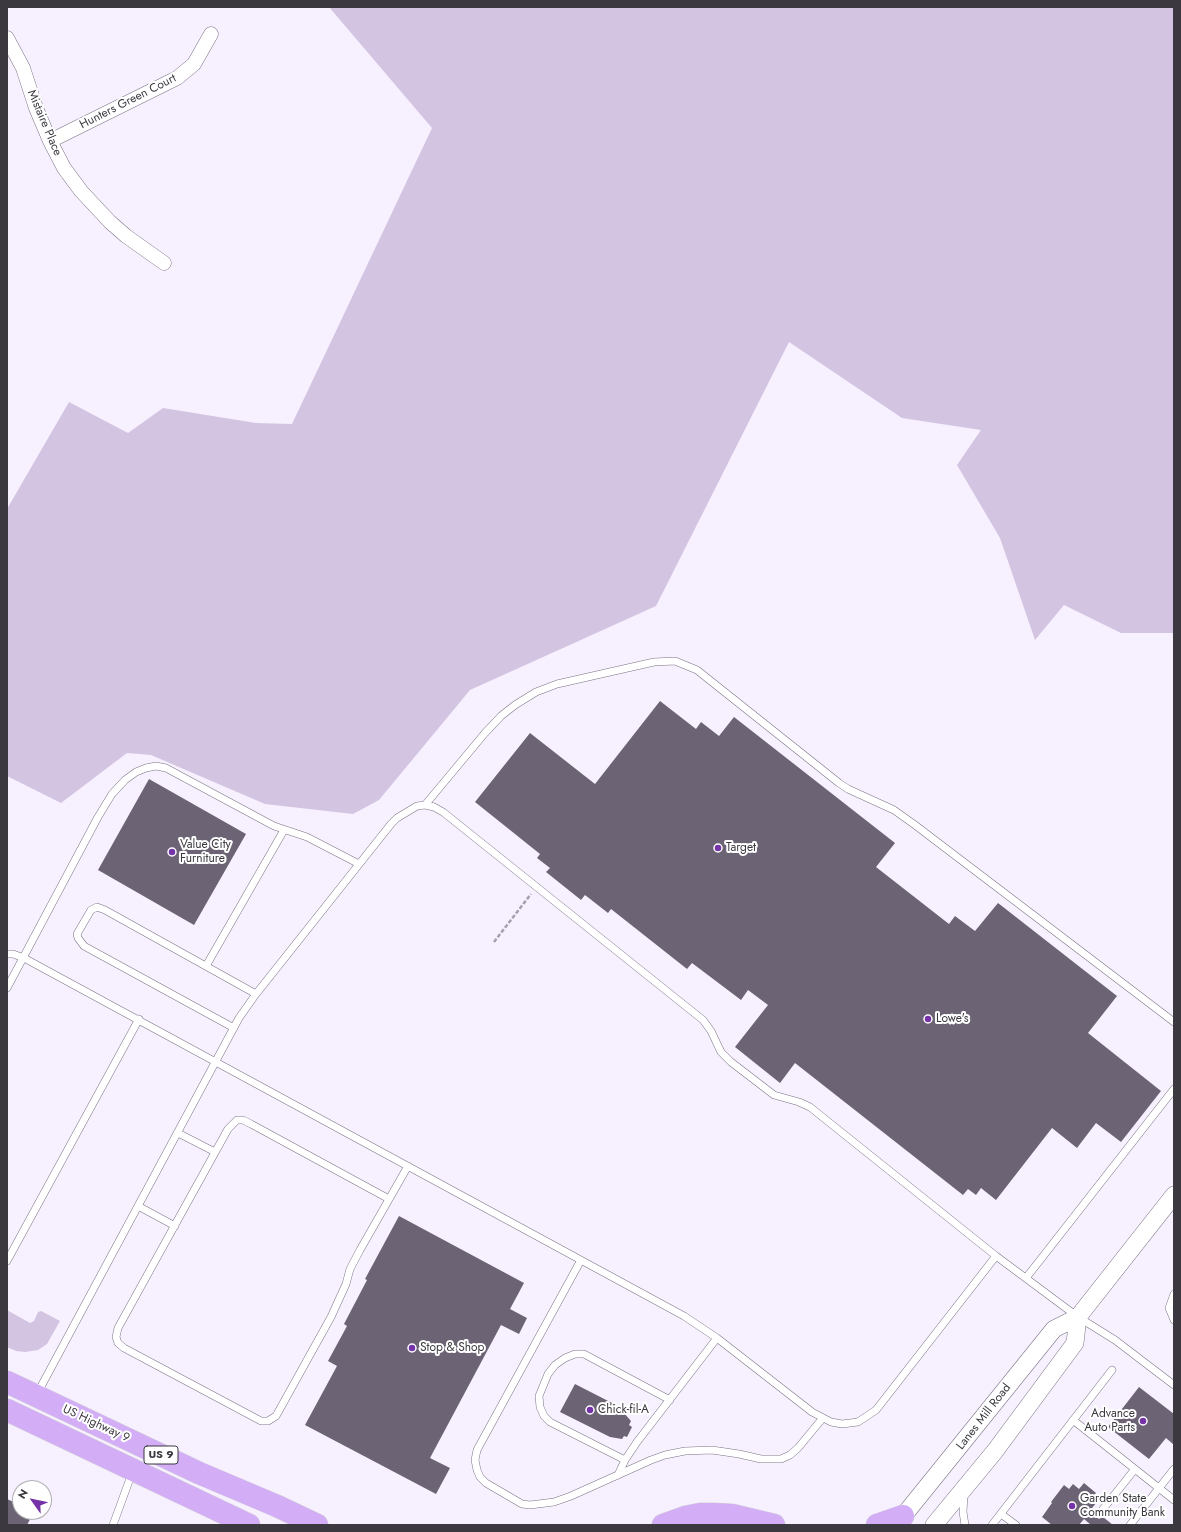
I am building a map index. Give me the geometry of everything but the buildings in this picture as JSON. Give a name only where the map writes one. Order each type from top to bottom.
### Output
[{"type":"highway","name":"US Highway 9","points":[[7,1382],[199,1473],[277,1506],[316,1525]]},
{"type":"highway","name":"US 9","points":[[7,1410],[249,1525]]},
{"type":"highway","points":[[663,1525],[684,1517],[714,1514],[732,1515],[774,1525]]},
{"type":"highway","points":[[877,1525],[899,1520]]},
{"type":"street","name":"Hunters Green Court","points":[[50,141],[177,78],[194,64],[211,34]]},
{"type":"street","name":"Mistaire Place","points":[[7,38],[23,68],[36,108],[50,141],[64,168],[90,201],[126,236],[164,263]]},
{"type":"street","name":"Lanes Mill Road","points":[[899,1520],[957,1452],[1054,1329],[1078,1317],[1174,1195]]},
{"type":"street","points":[[934,1525],[995,1451],[1075,1343],[1078,1317]]},
{"type":"lane","points":[[425,805],[501,716],[536,692],[557,684],[654,662],[675,661],[696,670],[839,783],[894,810],[916,825],[1174,1022]]},
{"type":"lane","points":[[7,988],[112,794],[125,780],[136,772],[156,766],[166,768],[274,826],[314,840],[359,864]]},
{"type":"lane","points":[[36,1396],[234,1028],[256,994],[397,818],[417,806],[425,805],[434,807],[443,812],[706,1022],[722,1052],[731,1062],[774,1095],[799,1102],[810,1107],[996,1256],[1078,1317],[1115,1340],[1174,1385]]},
{"type":"lane","points":[[206,966],[284,830]]},
{"type":"lane","points":[[234,1028],[84,946],[78,938],[78,934],[91,910],[96,907],[105,910],[256,994]]},
{"type":"lane","points":[[7,954],[13,954],[24,958],[684,1316],[717,1338],[822,1419],[842,1424],[849,1424],[866,1418],[876,1410],[996,1256]]},
{"type":"lane","points":[[7,1261],[139,1020]]},
{"type":"lane","points":[[1026,1278],[1174,1089]]},
{"type":"lane","points":[[389,1199],[243,1120],[237,1120],[228,1129],[118,1328],[116,1336],[118,1342],[124,1348],[261,1421],[268,1422],[276,1416],[331,1317],[344,1289],[350,1269],[408,1166]]},
{"type":"lane","points":[[178,1133],[215,1152]]},
{"type":"lane","points":[[138,1206],[174,1226]]},
{"type":"lane","points":[[581,1260],[477,1450],[475,1460],[480,1477],[486,1483],[522,1504],[530,1505],[554,1502],[571,1496],[665,1455],[696,1450],[726,1451],[761,1459],[781,1459],[790,1455],[798,1448],[822,1419]]},
{"type":"lane","points":[[1174,1294],[1169,1308],[1174,1320]]},
{"type":"lane","points":[[618,1475],[625,1460],[637,1442],[717,1338]]},
{"type":"lane","points":[[625,1460],[550,1422],[544,1416],[540,1407],[539,1396],[548,1374],[555,1365],[564,1358],[575,1354],[584,1354],[670,1400]]},
{"type":"lane","points":[[992,1525],[1112,1370]]},
{"type":"lane","points":[[1073,1420],[1174,1500]]},
{"type":"lane","points":[[1099,1514],[1135,1469]]},
{"type":"lane","points":[[1130,1525],[1174,1469]]},
{"type":"lane","points":[[113,1525],[133,1470]]},
{"type":"lane","points":[[964,1489],[963,1512],[965,1525]]},
{"type":"lane","points":[[1001,1514],[1016,1525]]},
{"type":"path","points":[[494,942],[530,894],[539,889]]},
{"type":"shaded area","points":[[329,7],[1174,7],[1174,633],[1121,633],[1064,605],[1035,640],[1000,538],[957,465],[981,430],[902,418],[789,342],[656,606],[470,690],[379,800],[353,814],[265,804],[151,755],[127,753],[61,803],[7,776],[7,509],[69,402],[128,433],[163,408],[256,423],[292,424],[432,128]]},
{"type":"shaded area","points":[[7,1310],[30,1323],[34,1321],[38,1312],[41,1311],[60,1321],[47,1344],[38,1350],[25,1352],[16,1351],[7,1347]]},
{"type":"place","name":"Target","points":[[718,848]]},
{"type":"place","name":"Value City Furniture","points":[[172,852]]},
{"type":"place","name":"Lowe's","points":[[928,1019]]},
{"type":"place","name":"Stop & Shop","points":[[412,1348]]},
{"type":"place","name":"Chick-fil-A","points":[[590,1410]]},
{"type":"place","name":"Advance Auto Parts","points":[[1143,1421]]},
{"type":"place","name":"Garden State Community Bank","points":[[1072,1506]]}]
